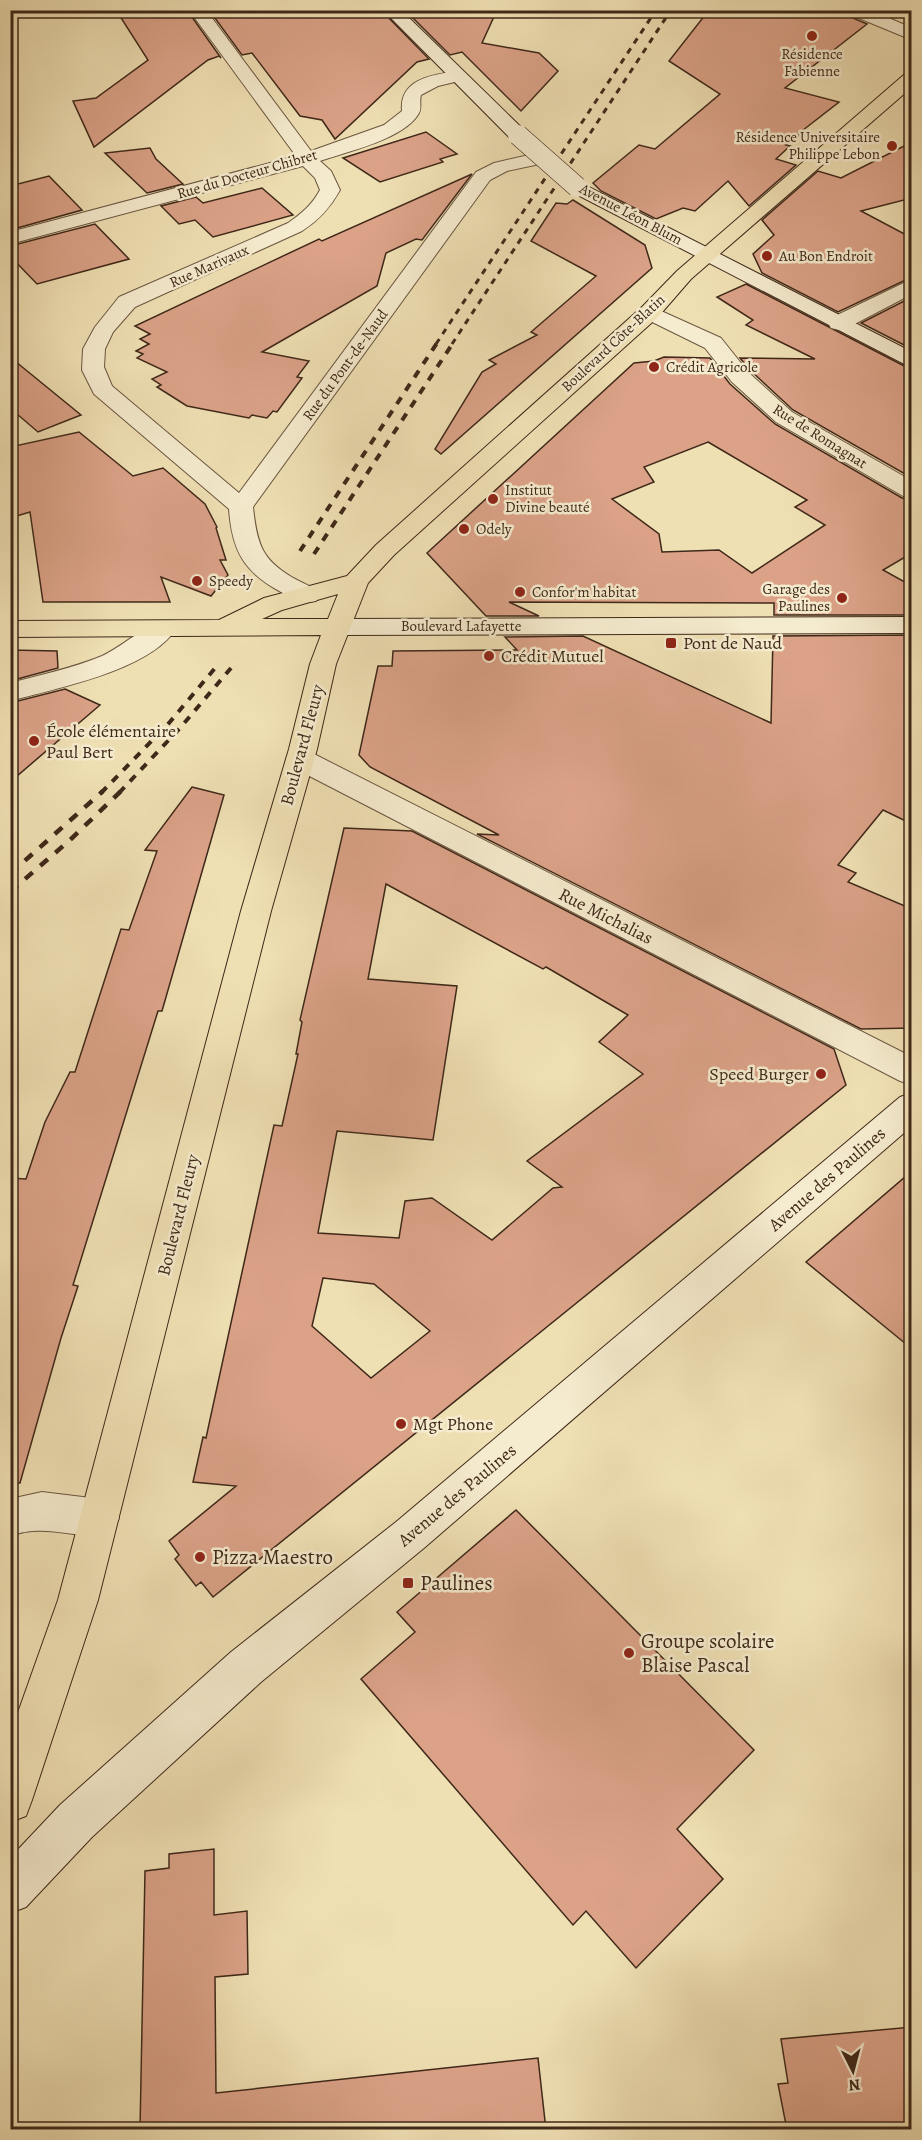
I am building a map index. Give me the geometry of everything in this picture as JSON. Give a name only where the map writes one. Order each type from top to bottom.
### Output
[{"type":"main road","name":"Boulevard Côte-Blatin","points":[[337,627],[356,581],[385,550],[650,312],[684,275],[912,77]]},
{"type":"main road","points":[[219,629],[273,604],[356,581]]},
{"type":"main road","name":"Boulevard Lafayette","points":[[10,629],[337,627]]},
{"type":"main road","name":"Boulevard Fleury","points":[[10,1800],[78,1600],[256,911],[300,759],[322,664],[337,627]]},
{"type":"street","name":"Rue Marivaux","points":[[197,10],[308,159],[324,175],[330,190],[313,216],[295,227],[127,302],[107,324],[97,344],[93,367],[102,389],[241,507]]},
{"type":"street","name":"Avenue Léon Blum","points":[[391,10],[542,158],[578,187],[838,323],[909,357]]},
{"type":"street","points":[[855,10],[912,35]]},
{"type":"street","name":"Rue du Docteur Chibret","points":[[10,238],[308,159],[391,129],[404,120],[411,111],[410,97],[413,92],[439,80],[457,76]]},
{"type":"street","name":"Rue du Pont-de-Naud","points":[[241,507],[483,176],[501,167],[542,158]]},
{"type":"street","points":[[838,323],[912,285]]},
{"type":"street","name":"Rue de Romagnat","points":[[650,312],[713,343],[740,377],[784,417],[912,491]]},
{"type":"street","points":[[241,507],[242,534],[248,552],[262,569],[307,595]]},
{"type":"street","name":"Boulevard Lafayette","points":[[337,627],[912,626]]},
{"type":"street","points":[[10,692],[122,659],[144,646],[163,629]]},
{"type":"street","name":"Rue Michalias","points":[[300,759],[912,1072]]},
{"type":"street","name":"Avenue des Paulines","points":[[10,1891],[76,1821],[246,1667],[410,1535],[909,1111]]},
{"type":"street","points":[[10,1518],[35,1510],[99,1518]]},
{"type":"building","points":[[116,10],[187,10],[221,58],[219,56],[208,60],[94,147],[73,101],[96,98],[148,60]]},
{"type":"building","points":[[209,10],[381,10],[429,59],[417,62],[335,139],[322,120],[300,116],[252,53],[242,55]]},
{"type":"building","points":[[405,10],[497,10],[482,43],[539,53],[558,71],[521,111],[462,52],[450,55]]},
{"type":"building","points":[[709,10],[845,10],[848,16],[867,24],[785,88],[839,102],[798,134],[800,135],[786,145],[790,146],[776,159],[796,165],[749,206],[728,181],[695,211],[683,208],[656,219],[601,191],[593,183],[639,145],[655,149],[720,94],[669,61]]},
{"type":"building","points":[[426,132],[457,154],[440,159],[443,162],[380,182],[343,158]]},
{"type":"building","points":[[912,142],[912,198],[861,211],[912,238],[912,277],[838,312],[762,273],[753,254],[774,235],[762,220],[818,171],[841,178]]},
{"type":"building","points":[[150,148],[156,159],[183,184],[147,193],[105,153]]},
{"type":"building","points":[[472,174],[422,240],[416,239],[386,253],[377,286],[262,352],[309,361],[297,377],[302,378],[277,412],[273,411],[267,418],[252,415],[249,418],[187,406],[157,387],[161,385],[152,379],[167,372],[137,358],[143,354],[136,351],[149,344],[140,339],[150,334],[135,326],[319,239],[322,241]]},
{"type":"building","points":[[49,176],[82,210],[10,230],[10,186]]},
{"type":"building","points":[[262,188],[293,215],[213,237],[195,220],[179,224],[161,206],[196,197],[203,203]]},
{"type":"building","points":[[573,200],[645,245],[652,268],[441,454],[435,449],[482,372],[496,364],[489,360],[537,335],[531,332],[596,276],[531,241],[556,203],[567,204]]},
{"type":"building","points":[[95,224],[129,259],[37,284],[10,256],[10,246]]},
{"type":"building","points":[[746,284],[912,370],[912,478],[793,410],[750,370],[740,358],[815,359],[746,325],[753,320],[717,297]]},
{"type":"building","points":[[912,297],[912,349],[861,323]]},
{"type":"building","points":[[10,357],[81,415],[38,432],[10,408]]},
{"type":"building","points":[[664,357],[710,358],[730,384],[775,424],[902,498],[912,500],[912,553],[883,570],[912,586],[912,615],[774,615],[774,603],[509,602],[539,616],[486,616],[427,553],[634,363],[654,361]],"holes":[[[708,442],[807,500],[795,507],[825,525],[752,573],[719,550],[662,552],[659,534],[612,499],[654,482],[644,467]]]},
{"type":"building","points":[[79,432],[133,476],[163,468],[205,504],[217,527],[226,560],[220,560],[228,575],[211,596],[161,577],[170,602],[43,602],[30,512],[10,518],[10,447]]},
{"type":"building","points":[[912,635],[912,824],[883,810],[838,865],[856,873],[848,882],[912,909],[912,1028],[861,1029],[477,834],[499,835],[370,767],[359,755],[378,666],[392,666],[393,651],[517,650],[505,637],[583,636],[771,723],[773,636]]},
{"type":"building","points":[[10,650],[57,651],[58,668],[10,681]]},
{"type":"building","name":"École élémentaire Paul Bert","points":[[65,689],[100,705],[10,782],[10,703]]},
{"type":"building","points":[[192,787],[224,795],[162,1011],[158,1011],[73,1285],[78,1286],[20,1483],[10,1482],[10,1178],[26,1179],[45,1122],[70,1072],[75,1072],[121,929],[129,930],[157,851],[145,850]]},
{"type":"building","points":[[344,828],[412,831],[834,1049],[846,1085],[213,1597],[201,1582],[196,1586],[175,1559],[179,1555],[169,1541],[236,1486],[193,1482],[203,1437],[206,1438],[274,1125],[282,1126],[298,1054],[296,1054],[302,1022],[300,1020]],"holes":[[[386,884],[543,969],[546,967],[628,1015],[599,1042],[643,1074],[527,1161],[562,1187],[553,1188],[492,1240],[432,1198],[405,1201],[399,1238],[318,1233],[337,1131],[433,1140],[457,986],[368,979]],[[323,1278],[374,1284],[430,1331],[371,1378],[312,1326]]]},
{"type":"building","points":[[912,1171],[912,1349],[806,1262]]},
{"type":"building","points":[[516,1510],[754,1750],[677,1829],[723,1879],[636,1968],[586,1911],[573,1925],[361,1679],[415,1632],[397,1612]]},
{"type":"building","points":[[214,1849],[214,1915],[247,1911],[248,1974],[215,1977],[216,2093],[538,2058],[546,2130],[140,2130],[145,1871],[169,1868],[169,1854]]},
{"type":"building","points":[[912,2027],[912,2130],[787,2130],[778,2084],[788,2083],[781,2039]]},
{"type":"railway","points":[[436,344],[656,10]]},
{"type":"railway","points":[[452,344],[671,10]]},
{"type":"railway","points":[[300,551],[437,343]]},
{"type":"railway","points":[[314,554],[453,343]]},
{"type":"railway","points":[[103,791],[169,723],[216,667]]},
{"type":"railway","points":[[120,792],[180,728],[231,668]]},
{"type":"railway","points":[[10,874],[103,791]]},
{"type":"railway","points":[[10,892],[70,840],[120,792]]},
{"type":"place","name":"Résidence Fabienne","points":[[812,36]]},
{"type":"place","name":"Résidence Universitaire Philippe Lebon","points":[[892,146]]},
{"type":"place","name":"Au Bon Endroit","points":[[767,256]]},
{"type":"place","name":"Crédit Agricole","points":[[654,367]]},
{"type":"place","name":"Institut Divine beauté","points":[[493,499]]},
{"type":"place","name":"Odely","points":[[464,529]]},
{"type":"place","name":"Speedy","points":[[197,581]]},
{"type":"place","name":"Confor'm habitat","points":[[520,592]]},
{"type":"place","name":"Garage des Paulines","points":[[842,598]]},
{"type":"place","name":"Pont de Naud","points":[[671,643]]},
{"type":"place","name":"Crédit Mutuel","points":[[489,656]]},
{"type":"place","name":"École élémentaire Paul Bert","points":[[34,741]]},
{"type":"place","name":"Speed Burger","points":[[821,1074]]},
{"type":"place","name":"Mgt Phone","points":[[401,1424]]},
{"type":"place","name":"Pizza Maestro","points":[[200,1557]]},
{"type":"place","name":"Paulines","points":[[408,1583]]},
{"type":"place","name":"Groupe scolaire Blaise Pascal","points":[[629,1653]]}]
